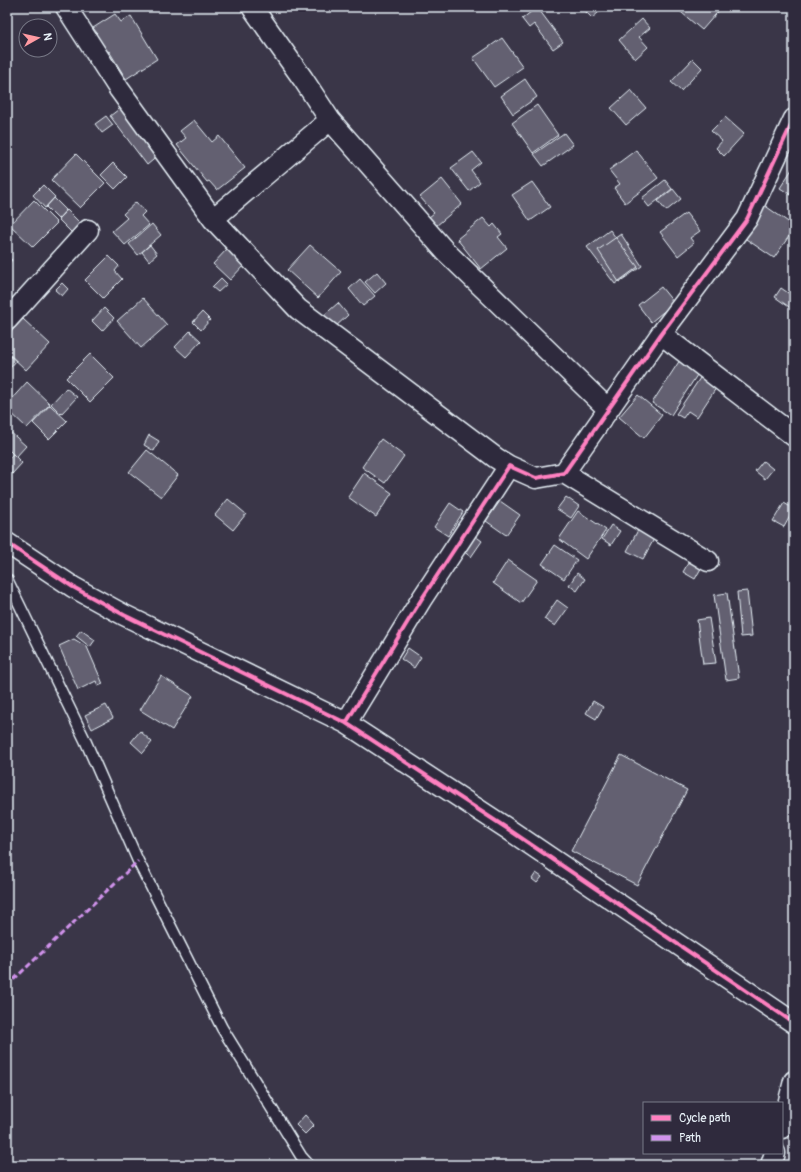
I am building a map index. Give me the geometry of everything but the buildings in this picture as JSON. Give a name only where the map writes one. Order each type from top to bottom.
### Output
[{"type":"street","points":[[66,7],[119,89],[213,219],[298,309],[496,458],[509,466],[536,478],[564,473],[708,561]]},
{"type":"street","points":[[252,7],[330,120],[445,251],[608,409]]},
{"type":"street","points":[[564,473],[661,334],[747,219],[794,119]]},
{"type":"street","points":[[213,219],[330,120]]},
{"type":"street","points":[[7,320],[88,230]]},
{"type":"street","points":[[661,334],[794,436]]},
{"type":"street","points":[[346,723],[421,600],[509,466]]},
{"type":"street","points":[[7,543],[73,587],[124,615],[346,723],[508,829],[794,1023]]},
{"type":"street","points":[[783,1124],[794,1081]]},
{"type":"street","points":[[771,1165],[775,1154]]},
{"type":"lane","points":[[7,579],[85,740],[138,861],[222,1028],[308,1165]]},
{"type":"marked path","points":[[7,986],[138,861]]},
{"type":"cycle path","points":[[346,723],[421,600],[509,466],[536,478],[564,473],[661,334],[747,219],[794,119]]},
{"type":"cycle path","points":[[7,543],[73,587],[124,615],[346,723],[508,829],[794,1023]]}]
